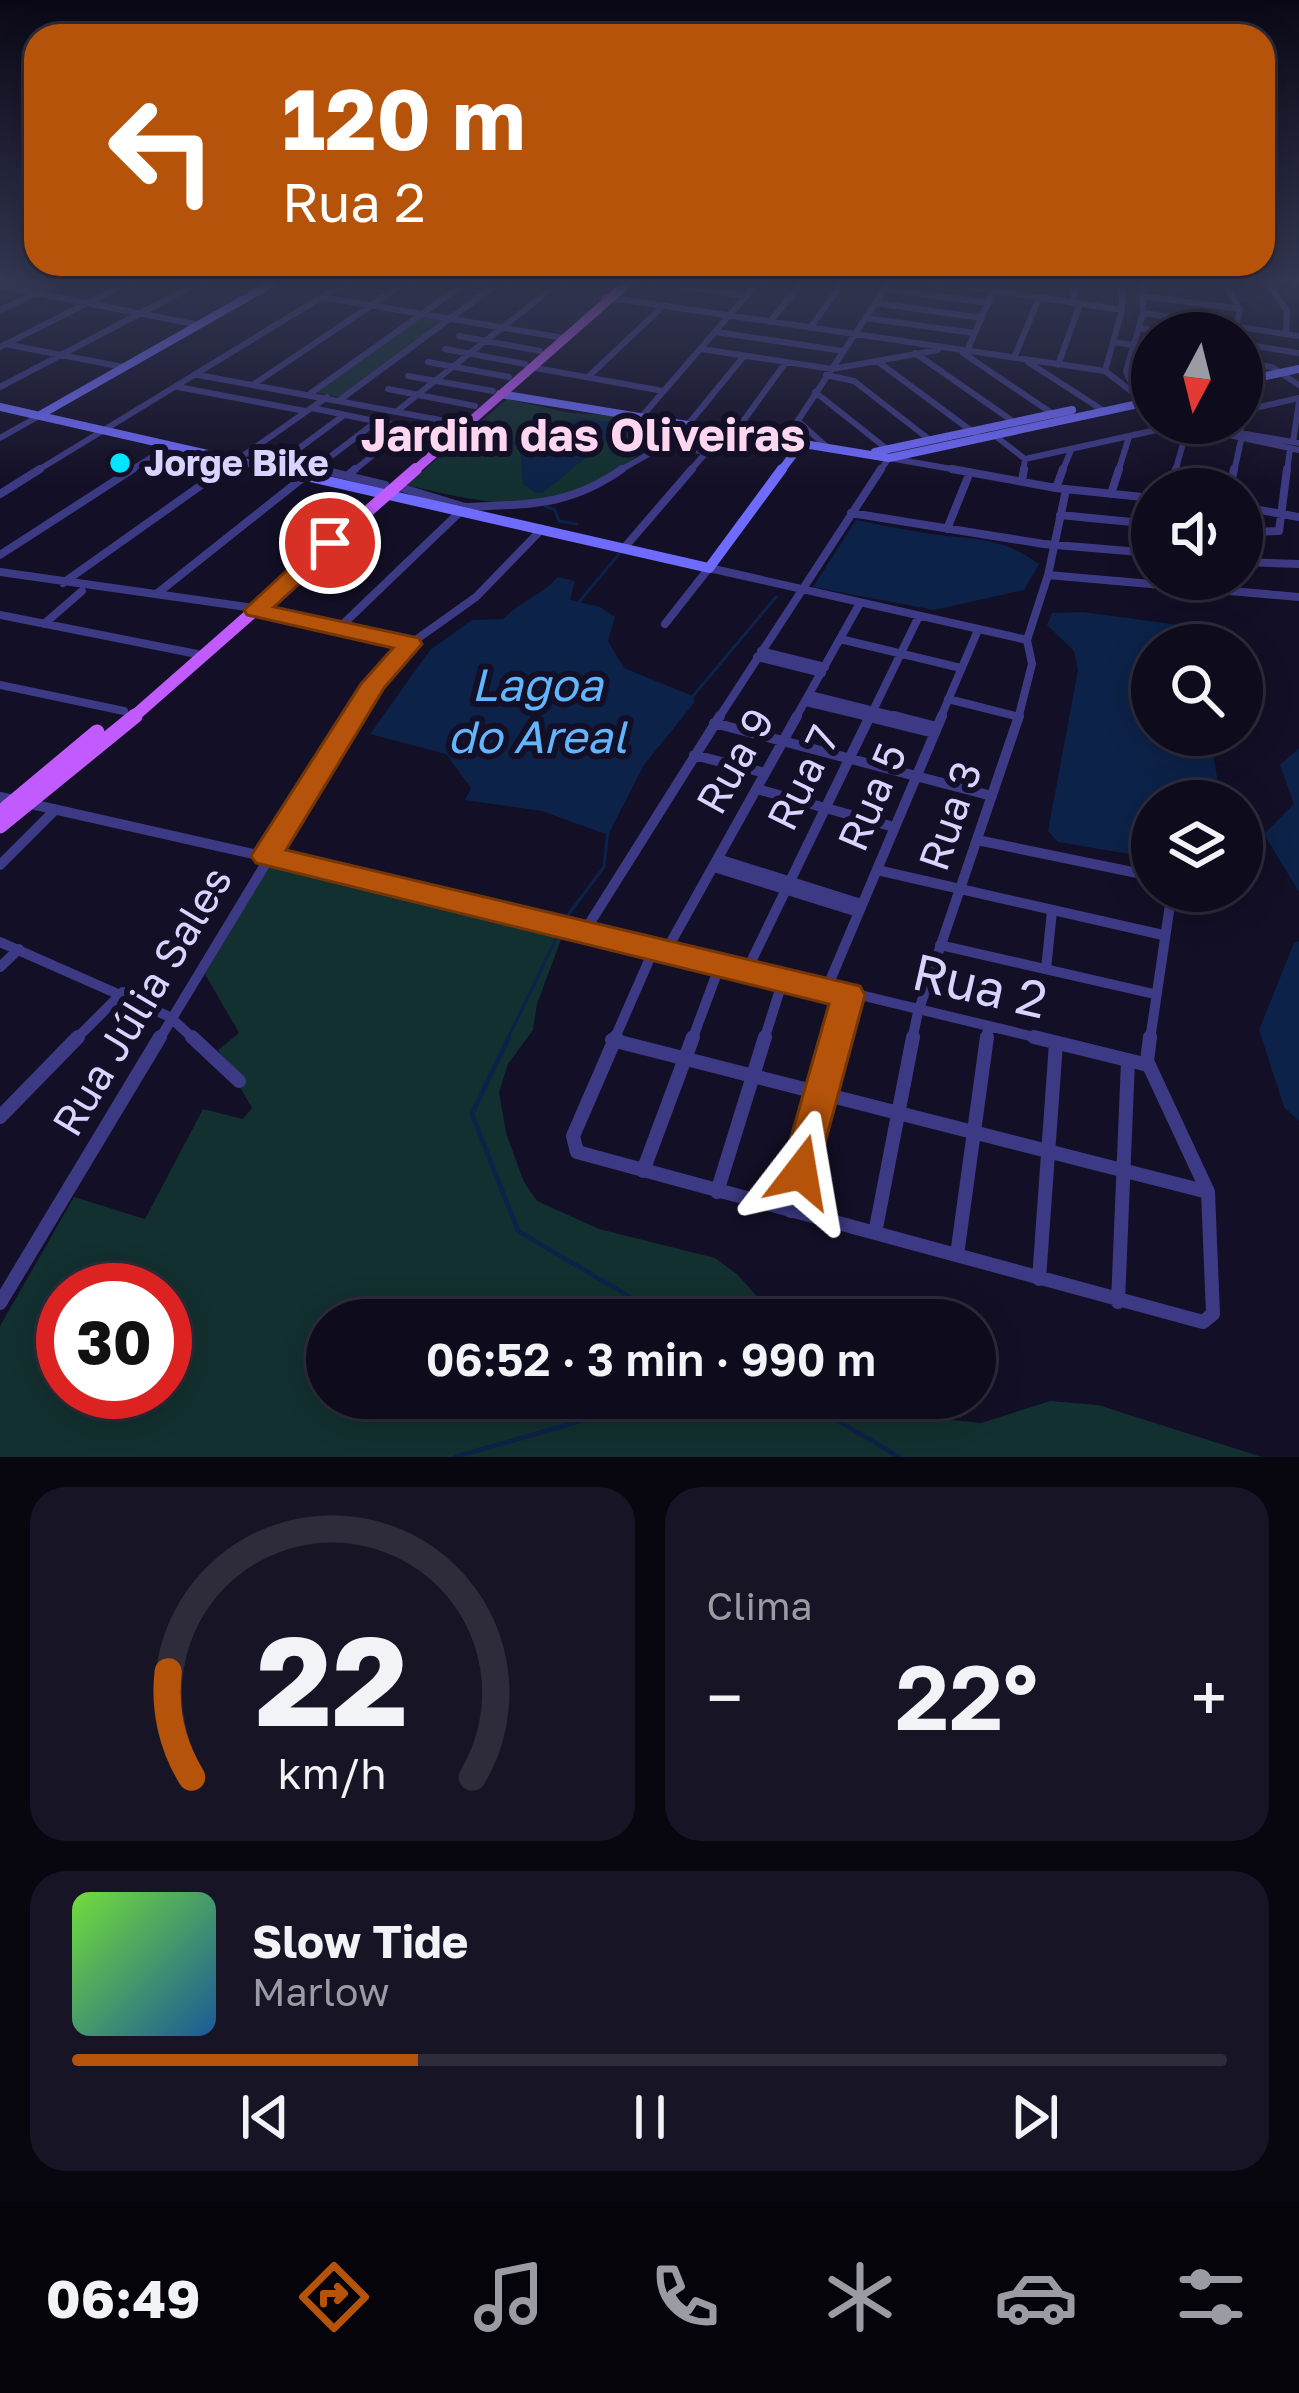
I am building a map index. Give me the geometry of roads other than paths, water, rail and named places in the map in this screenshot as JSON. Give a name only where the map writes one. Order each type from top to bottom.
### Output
[{"type":"main road","points":[[453,430],[543,349]]},
{"type":"main road","points":[[0,813],[251,609],[547,349]]},
{"type":"main road","points":[[0,826],[15,800],[198,665],[251,609]]},
{"type":"street","points":[[24,349],[123,368]]},
{"type":"street","points":[[0,387],[75,349]]},
{"type":"street","points":[[0,438],[157,349]]},
{"type":"street","points":[[0,494],[238,349]]},
{"type":"street","points":[[254,384],[307,349]]},
{"type":"street","points":[[309,394],[373,349]]},
{"type":"street","points":[[341,399],[409,349]]},
{"type":"street","points":[[445,349],[663,391]]},
{"type":"street","points":[[397,411],[475,349]]},
{"type":"street","points":[[529,349],[540,351]]},
{"type":"street","points":[[588,377],[618,349]]},
{"type":"street","points":[[643,415],[700,349],[786,362],[854,381],[928,443]]},
{"type":"street","points":[[784,440],[843,351],[830,349]]},
{"type":"street","points":[[829,372],[940,349]]},
{"type":"street","points":[[952,349],[1105,371],[1131,388]]},
{"type":"street","points":[[1014,358],[1018,349]]},
{"type":"street","points":[[1058,365],[1063,349]]},
{"type":"street","points":[[1105,371],[1112,349]]},
{"type":"street","points":[[1130,349],[1127,375],[1131,380]]},
{"type":"street","points":[[1263,350],[1299,361]]},
{"type":"street","points":[[963,351],[1053,413]]},
{"type":"street","points":[[915,353],[1014,422]]},
{"type":"street","points":[[339,628],[464,510],[540,504],[587,493],[691,423],[744,356]]},
{"type":"street","points":[[1024,360],[1099,408]]},
{"type":"street","points":[[877,361],[977,434],[994,435],[1131,401]]},
{"type":"street","points":[[1263,373],[1299,361]]},
{"type":"street","points":[[428,362],[509,377]]},
{"type":"street","points":[[624,548],[786,362]]},
{"type":"street","points":[[1263,367],[1299,385]]},
{"type":"street","points":[[198,374],[397,411],[453,430]]},
{"type":"street","points":[[408,376],[888,454],[1061,489],[1131,496]]},
{"type":"street","points":[[178,387],[407,428],[453,430]]},
{"type":"street","points":[[388,389],[476,406]]},
{"type":"street","points":[[815,392],[888,454]]},
{"type":"street","points":[[63,583],[327,397]]},
{"type":"street","points":[[1263,407],[1299,400],[1277,533],[1263,533]]},
{"type":"street","points":[[0,406],[236,461],[347,476],[385,489]]},
{"type":"street","points":[[586,929],[888,454],[1053,413],[1099,408]]},
{"type":"street","points":[[282,461],[344,415]]},
{"type":"street","points":[[798,421],[827,447]]},
{"type":"street","points":[[158,592],[376,422]]},
{"type":"street","points":[[347,476],[407,428]]},
{"type":"street","points":[[994,435],[1025,459],[1129,436]]},
{"type":"street","points":[[1111,494],[1129,436]]},
{"type":"street","points":[[1263,436],[1295,445]]},
{"type":"street","points":[[665,624],[802,443]]},
{"type":"street","points":[[663,444],[706,452]]},
{"type":"street","points":[[0,555],[170,445]]},
{"type":"street","name":"Rua 3","points":[[875,1233],[918,1012],[1019,716],[1032,664],[1027,640],[1048,575],[1071,450]]},
{"type":"street","points":[[247,453],[542,529],[1027,640]]},
{"type":"street","points":[[1022,481],[1025,459]]},
{"type":"street","points":[[947,529],[970,472]]},
{"type":"street","points":[[0,483],[13,486]]},
{"type":"street","points":[[1263,511],[1299,517]]},
{"type":"street","points":[[851,513],[1131,551]]},
{"type":"street","points":[[1060,515],[1131,522]]},
{"type":"street","name":"Rua Júlia Sales","points":[[0,1302],[374,684],[410,644],[467,605],[542,529]]},
{"type":"street","points":[[1263,563],[1299,564]]},
{"type":"street","points":[[0,572],[158,592],[410,644]]},
{"type":"street","points":[[1048,575],[1131,583]]},
{"type":"street","points":[[44,624],[82,591]]},
{"type":"street","points":[[1263,595],[1299,597]]},
{"type":"street","name":"Rua 9","points":[[643,1172],[584,1156],[574,1148],[573,1136],[612,1040],[660,950],[716,864],[860,603]]},
{"type":"street","points":[[0,615],[196,654]]},
{"type":"street","name":"Rua 7","points":[[747,970],[919,616]]},
{"type":"street","name":"Rua 5","points":[[826,990],[978,629]]},
{"type":"street","points":[[839,642],[960,671]]},
{"type":"street","points":[[759,654],[823,670]]},
{"type":"street","points":[[0,685],[124,711]]},
{"type":"street","points":[[808,699],[935,730]]},
{"type":"street","points":[[948,699],[1019,716]]},
{"type":"street","points":[[715,723],[992,796]]},
{"type":"street","points":[[694,754],[766,773]]},
{"type":"street","points":[[757,789],[894,827]]},
{"type":"street","name":"Rua 2","points":[[15,800],[586,929],[1148,1065]]},
{"type":"street","points":[[0,866],[56,809]]},
{"type":"street","points":[[977,840],[1131,872]]},
{"type":"street","points":[[716,864],[860,908]]},
{"type":"street","points":[[878,870],[1163,935]]},
{"type":"street","points":[[1046,969],[1052,910]]},
{"type":"street","points":[[720,964],[643,1172],[1203,1322],[1213,1314],[1208,1192],[1148,1065],[1168,912]]},
{"type":"street","points":[[0,942],[170,1016],[238,1082]]},
{"type":"street","points":[[940,945],[1154,994]]},
{"type":"street","points":[[0,967],[19,949]]},
{"type":"street","points":[[717,1192],[783,980]]},
{"type":"street","points":[[0,1117],[123,992]]},
{"type":"street","points":[[791,1211],[848,995]]},
{"type":"street","points":[[957,1255],[988,1028]]},
{"type":"street","points":[[612,1040],[1208,1192]]},
{"type":"street","points":[[1039,1279],[1056,1043]]},
{"type":"street","points":[[1118,1302],[1128,1061]]},
{"type":"water","points":[[581,418],[612,422],[613,435],[544,492],[535,493],[523,484],[519,437],[530,428]]},
{"type":"water","points":[[856,520],[987,541],[1012,548],[1039,564],[1024,590],[934,610],[813,587]]},
{"type":"water","name":"Lagoa do Areal","points":[[558,577],[575,581],[570,600],[600,607],[615,617],[608,641],[624,668],[693,696],[694,703],[644,765],[608,835],[542,811],[465,800],[471,788],[446,754],[370,734],[430,650],[472,620],[503,619]]},
{"type":"water","points":[[1082,612],[1172,624],[1131,624],[1131,756],[1214,756],[1218,780],[1131,780],[1131,854],[1058,842],[1048,831],[1078,670],[1074,651],[1047,625],[1052,613]]},
{"type":"water","points":[[1299,748],[1299,892],[1264,834],[1294,804],[1280,765]]},
{"type":"water","points":[[1299,941],[1299,1121],[1284,1107],[1259,1030],[1294,943]]},
{"type":"waterway","points":[[467,432],[522,445]]},
{"type":"waterway","points":[[545,506],[555,510],[559,521],[577,524]]},
{"type":"waterway","points":[[579,602],[619,554]]},
{"type":"waterway","points":[[693,696],[776,597]]},
{"type":"waterway","points":[[565,919],[604,867],[608,831]]},
{"type":"waterway","points":[[507,1040],[557,937]]},
{"type":"waterway","points":[[509,1037],[472,1114],[518,1231],[633,1299]]},
{"type":"waterway","points":[[455,1457],[588,1419]]},
{"type":"waterway","points":[[835,1419],[899,1457]]},
{"type":"place","name":"Jorge Bike","points":[[120,463]]},
{"type":"district","name":"Jardim das Oliveiras","points":[[583,435]]}]
